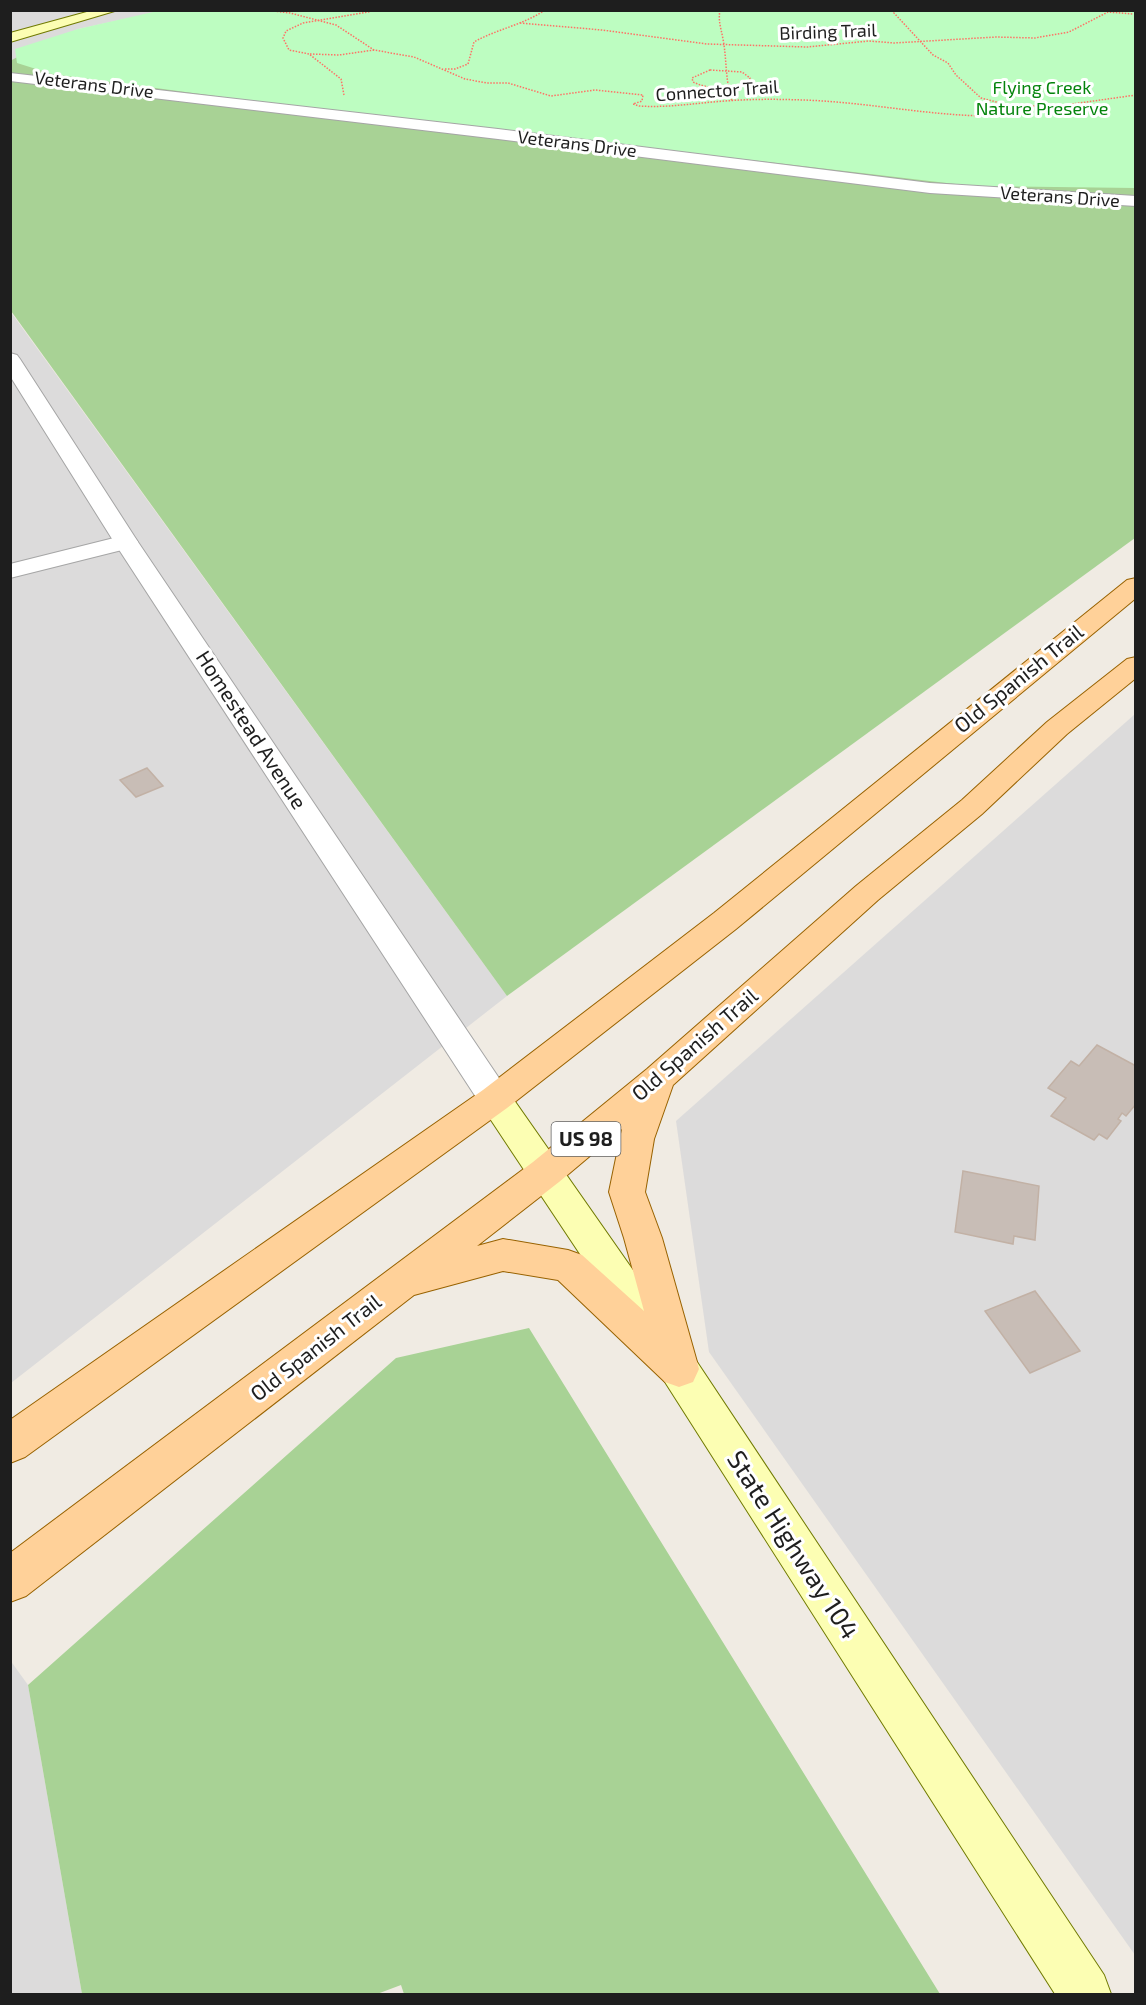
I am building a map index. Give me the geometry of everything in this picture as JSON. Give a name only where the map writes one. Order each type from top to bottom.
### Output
[{"type":"main road","points":[[10,38],[112,10]]},
{"type":"main road","name":"Old Spanish Trail","points":[[10,1444],[495,1099],[725,921],[1136,585]]},
{"type":"main road","name":"Old Spanish Trail","points":[[10,1581],[546,1172],[659,1078],[867,893],[972,807],[1057,728],[1136,665]]},
{"type":"main road","points":[[659,1078],[636,1139],[627,1192],[643,1238],[679,1369]]},
{"type":"main road","name":"State Highway 104","points":[[495,1099],[679,1369],[1084,1995]]},
{"type":"main road","points":[[400,1283],[503,1255],[568,1266],[679,1369]]},
{"type":"street","name":"Veterans Drive","points":[[13,76],[930,188],[1028,196],[1136,201]]},
{"type":"street","name":"Homestead Avenue","points":[[10,359],[126,542],[495,1099]]},
{"type":"street","points":[[10,571],[126,542]]},
{"type":"path","name":"Connector Trail","points":[[265,10],[290,13],[336,24],[374,50],[414,57],[465,78],[487,83],[508,83],[551,96],[595,90],[643,95],[642,101],[633,104],[637,107],[710,105],[732,101],[803,98],[859,103],[939,115],[987,117],[999,116],[1004,110],[1013,106],[1058,106],[1136,95]]},
{"type":"path","points":[[374,50],[339,55],[309,54],[289,50],[283,38],[286,31],[303,23],[379,10]]},
{"type":"path","points":[[442,69],[455,69],[468,64],[474,42],[491,32],[530,20],[545,10]]},
{"type":"path","points":[[720,10],[718,21],[723,39],[724,70],[727,89],[732,101]]},
{"type":"path","points":[[896,10],[894,13],[912,34],[922,41],[933,55],[948,63],[956,75],[981,98],[1013,106]]},
{"type":"path","points":[[1123,10],[1134,15]]},
{"type":"path","name":"Birding Trail","points":[[520,23],[722,45],[807,47],[869,41],[1053,36],[1069,32],[1108,12],[1134,15]]},
{"type":"path","points":[[309,54],[341,78],[345,102],[340,115]]},
{"type":"path","points":[[724,70],[741,72],[750,78],[749,82],[727,89],[693,82],[692,78],[699,73],[724,70]]},
{"type":"shaded area","points":[[11,11],[162,11],[78,29],[11,61]]},
{"type":"shaded area","points":[[10,311],[507,996],[11,1383],[10,1383]]},
{"type":"shaded area","points":[[1135,714],[1135,1955],[709,1352],[676,1121]]},
{"type":"shaded area","points":[[10,1660],[28,1685],[82,1994],[11,1994]]},
{"type":"green space","points":[[162,10],[1135,11],[1135,538],[507,996],[11,311],[10,61],[23,54]]},
{"type":"green space","name":"Flying Creek Nature Preserve","points":[[162,10],[1135,11],[1135,188],[972,186],[283,105],[52,74],[17,63],[15,49],[78,29]]},
{"type":"green space","points":[[529,1328],[940,1994],[404,1994],[401,1985],[377,1994],[82,1994],[28,1685],[396,1358]]},
{"type":"building","points":[[147,768],[163,786],[136,797],[120,780]]},
{"type":"building","points":[[1097,1045],[1136,1066],[1136,1104],[1126,1116],[1122,1113],[1118,1119],[1121,1121],[1107,1139],[1099,1134],[1094,1140],[1051,1116],[1066,1098],[1048,1088],[1071,1061],[1079,1066]]},
{"type":"building","points":[[963,1171],[1039,1186],[1035,1240],[1014,1236],[1013,1244],[955,1232]]},
{"type":"building","points":[[1035,1291],[1080,1351],[1030,1373],[985,1311]]}]
